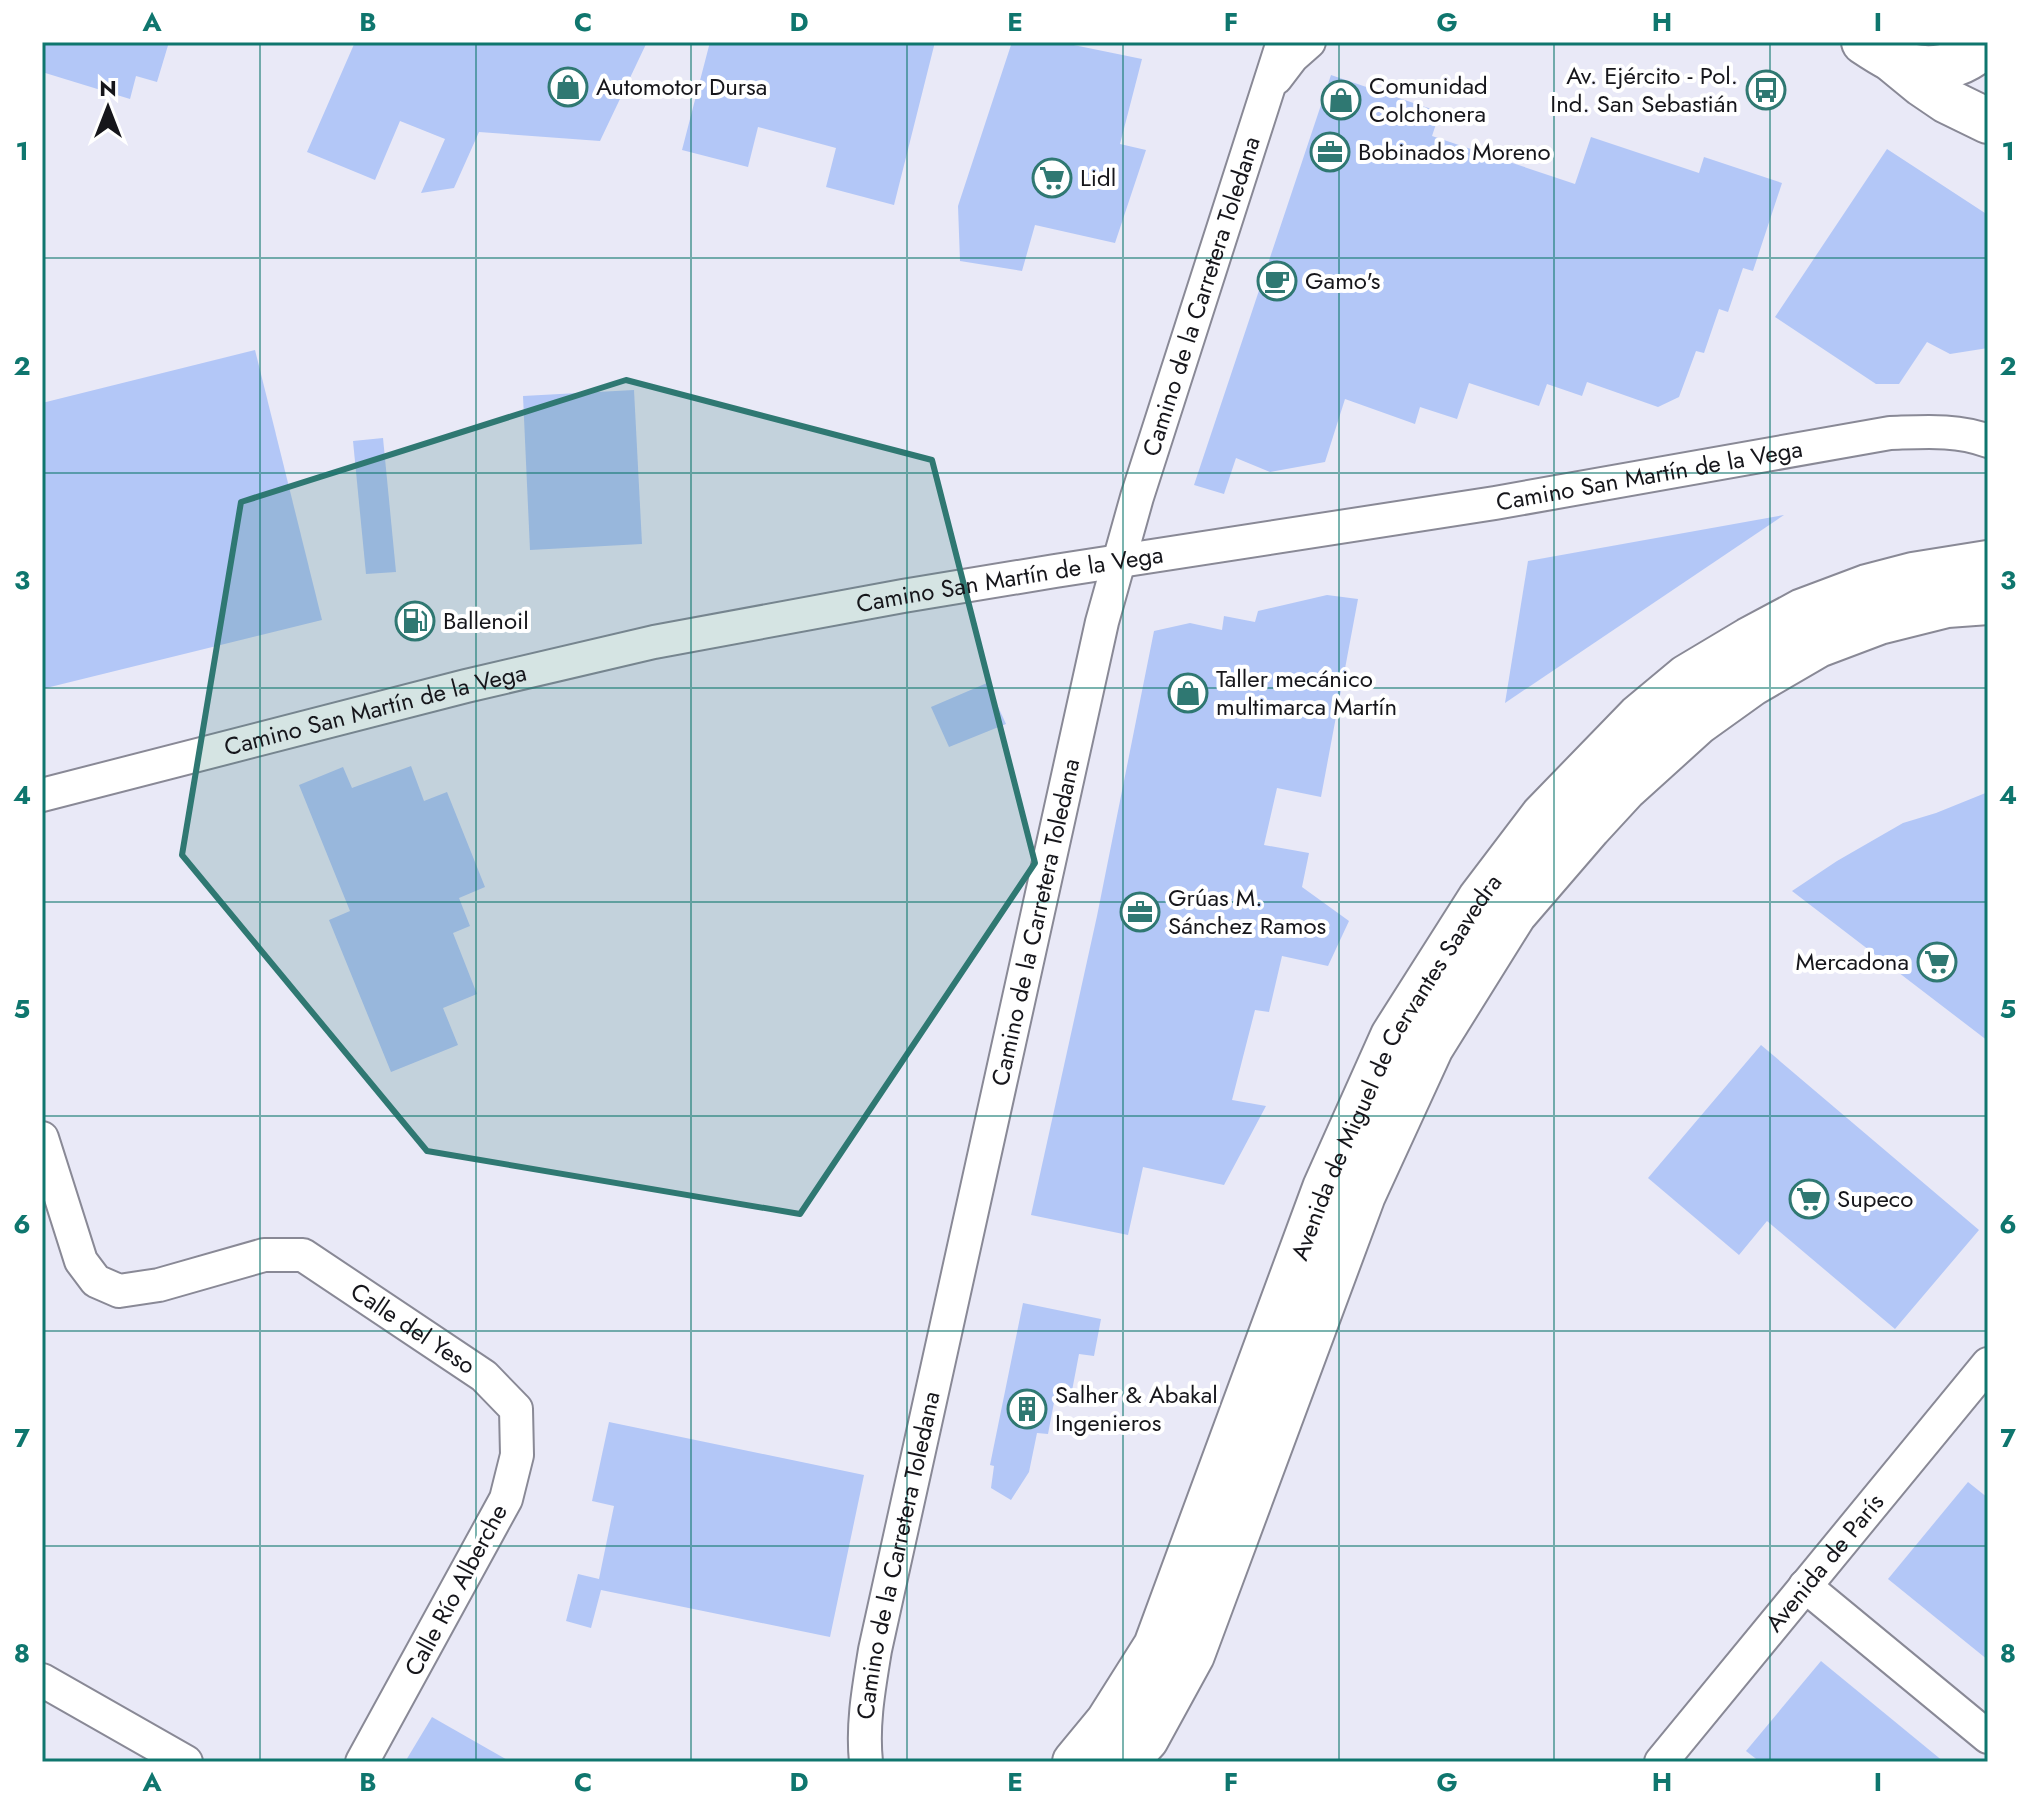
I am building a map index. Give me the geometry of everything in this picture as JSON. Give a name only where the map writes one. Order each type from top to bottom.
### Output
[{"type":"main road","points":[[1879,51],[1930,69],[1948,67],[1966,59],[1987,42]]},
{"type":"main road","points":[[1879,51],[1947,101],[1988,121]]},
{"type":"main road","name":"Avenida de Miguel de Cervantes Saavedra","points":[[1075,1762],[1108,1722],[1156,1646],[1325,1188],[1393,1036],[1480,899],[1543,816],[1639,717],[1687,677],[1749,640],[1803,611],[1867,587],[1988,563]]},
{"type":"main road","name":"Avenida de Miguel de Cervantes Saavedra","points":[[1125,1762],[1146,1739],[1192,1655],[1363,1195],[1424,1061],[1514,914],[1624,789],[1698,722],[1751,684],[1818,645],[1879,622],[1947,605],[1988,602]]},
{"type":"street","name":"Camino de la Carretera Toledana","points":[[866,1762],[866,1709],[875,1650],[1102,622],[1137,497],[1283,42]]},
{"type":"street","name":"Camino de la Carretera Toledana","points":[[1266,94],[1292,57],[1309,42]]},
{"type":"street","name":"Camino San Martín de la Vega","points":[[42,795],[466,686],[654,642],[903,596],[1495,503],[1890,433],[1951,432],[1988,441]]},
{"type":"street","name":"Calle del Yeso","points":[[42,1138],[81,1261],[96,1281],[119,1291],[159,1285],[264,1255],[303,1255],[484,1376],[516,1409]]},
{"type":"street","name":"Avenida de París","points":[[1661,1762],[1988,1364]]},
{"type":"street","name":"Calle Río Alberche","points":[[362,1762],[506,1499],[517,1455],[516,1409]]},
{"type":"street","points":[[1805,1586],[1988,1737]]},
{"type":"street","points":[[42,1680],[186,1762]]},
{"type":"highlighted area","points":[[626,380],[932,460],[1035,863],[800,1214],[427,1151],[182,855],[241,502]]},
{"type":"building","points":[[42,42],[169,42],[157,82],[136,76],[130,99],[42,72]]},
{"type":"building","points":[[355,42],[647,42],[600,141],[479,132],[454,188],[421,193],[445,139],[400,121],[375,180],[307,152]]},
{"type":"building","points":[[710,42],[935,42],[894,205],[826,187],[836,148],[758,127],[748,167],[682,150]]},
{"type":"building","name":"Lidl","points":[[1012,42],[1059,42],[1142,59],[1120,144],[1146,150],[1115,243],[1035,225],[1022,271],[960,261],[958,206]]},
{"type":"building","points":[[1331,75],[1440,112],[1432,136],[1575,184],[1591,137],[1699,173],[1704,157],[1782,183],[1753,271],[1743,268],[1728,312],[1719,309],[1704,353],[1696,351],[1679,397],[1658,407],[1587,382],[1582,396],[1547,384],[1539,406],[1469,383],[1457,419],[1420,407],[1415,424],[1345,399],[1325,462],[1270,472],[1236,458],[1224,494],[1194,485]]},
{"type":"building","points":[[1887,149],[1988,215],[1988,348],[1950,354],[1927,342],[1899,384],[1876,384],[1775,317]]},
{"type":"building","points":[[255,350],[322,620],[42,689],[42,403]]},
{"type":"building","points":[[634,390],[642,544],[530,550],[523,396]]},
{"type":"building","points":[[383,438],[396,572],[366,574],[353,441]]},
{"type":"building","points":[[1784,515],[1505,703],[1528,561]]},
{"type":"building","points":[[1327,595],[1358,599],[1321,797],[1277,788],[1264,845],[1309,853],[1302,887],[1349,921],[1328,966],[1282,956],[1269,1012],[1255,1010],[1232,1100],[1266,1106],[1224,1185],[1143,1167],[1128,1235],[1031,1215],[1097,916],[1154,631],[1190,623],[1222,630],[1224,616],[1255,622],[1258,611]]},
{"type":"building","points":[[987,683],[1006,724],[949,747],[931,707]]},
{"type":"building","points":[[411,766],[424,801],[447,792],[485,887],[459,898],[470,926],[453,933],[477,994],[443,1008],[458,1045],[391,1072],[329,920],[350,911],[299,785],[343,767],[352,788]]},
{"type":"building","name":"Mercadona","points":[[1988,792],[1988,1041],[1792,891],[1903,823]]},
{"type":"building","name":"Supeco","points":[[1761,1045],[1979,1230],[1895,1329],[1767,1221],[1739,1255],[1648,1178]]},
{"type":"building","name":"Salher & Abakal Ingenieros","points":[[1023,1303],[1101,1319],[1094,1356],[1079,1354],[1071,1396],[1056,1392],[1048,1434],[1037,1433],[1029,1472],[1011,1500],[991,1488],[994,1466],[990,1465]]},
{"type":"building","points":[[609,1422],[864,1475],[830,1637],[601,1590],[591,1628],[566,1621],[578,1574],[599,1579],[614,1506],[592,1501]]},
{"type":"building","points":[[1968,1482],[1988,1498],[1988,1660],[1888,1579]]},
{"type":"building","points":[[1821,1661],[1944,1762],[1760,1762],[1746,1751]]},
{"type":"building","points":[[432,1717],[511,1762],[405,1762]]},
{"type":"place","name":"Automotor Dursa","points":[[568,87]]},
{"type":"place","name":"Av. Ejército - Pol. Ind. San Sebastián","points":[[1766,90]]},
{"type":"place","name":"Comunidad Colchonera","points":[[1341,100]]},
{"type":"place","name":"Bobinados Moreno","points":[[1330,152]]},
{"type":"place","name":"Lidl","points":[[1052,178]]},
{"type":"place","name":"Gamo's","points":[[1277,281]]},
{"type":"place","name":"Ballenoil","points":[[415,621]]},
{"type":"place","name":"Taller mecánico multimarca Martín","points":[[1188,693]]},
{"type":"place","name":"Grúas M. Sánchez Ramos","points":[[1140,912]]},
{"type":"place","name":"Mercadona","points":[[1937,962]]},
{"type":"place","name":"Supeco","points":[[1809,1199]]},
{"type":"place","name":"Salher & Abakal Ingenieros","points":[[1027,1409]]}]
